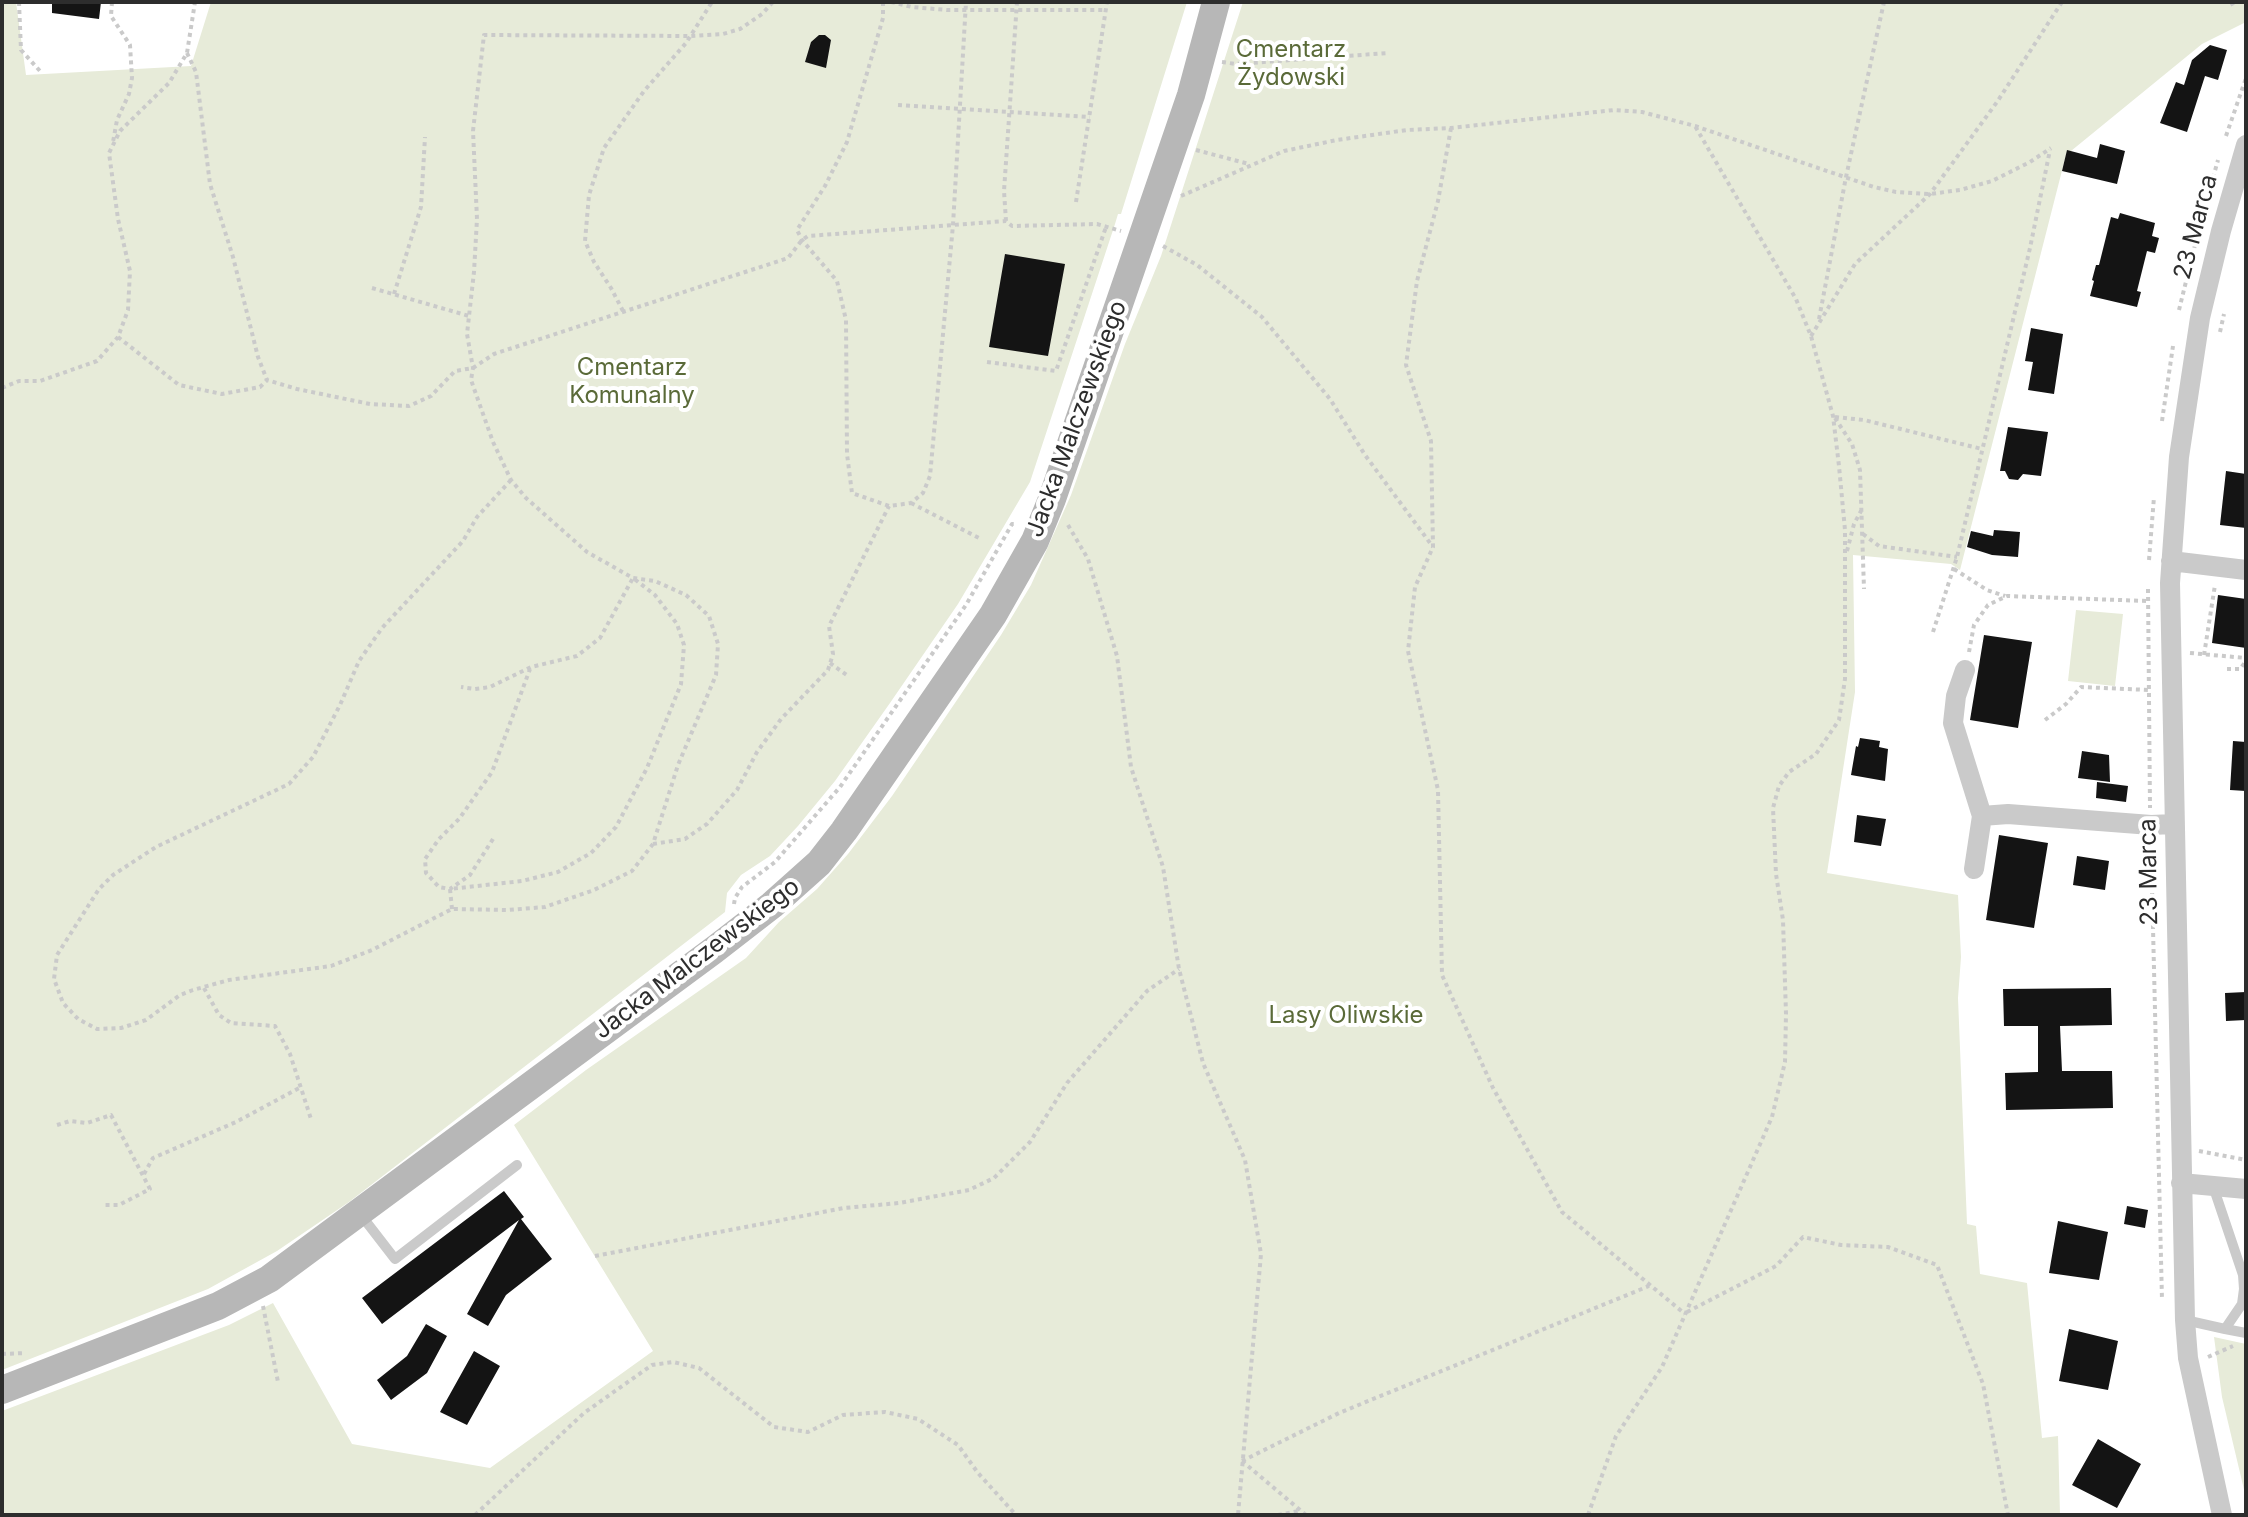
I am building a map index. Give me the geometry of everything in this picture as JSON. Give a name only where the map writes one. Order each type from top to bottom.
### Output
[{"type":"main road","name":"Jacka Malczewskiego","points":[[2,1390],[218,1306],[260,1284],[714,950],[819,863],[993,615],[1022,566],[1052,499],[1191,95],[1216,2]]},
{"type":"street","name":"23 Marca","points":[[2222,1515],[2190,1373],[2185,1320],[2171,561],[2183,425],[2200,318],[2246,145]]},
{"type":"street","points":[[2171,561],[2246,570]]},
{"type":"street","points":[[1965,670],[1956,696],[1953,723],[1982,816],[1974,869]]},
{"type":"street","points":[[1982,816],[2008,814],[2174,824]]},
{"type":"street","points":[[2181,1183],[2246,1189]]},
{"type":"lane","points":[[360,1213],[395,1259],[517,1165]]},
{"type":"lane","points":[[2213,1185],[2243,1275],[2242,1304],[2225,1329]]},
{"type":"lane","points":[[2185,1320],[2246,1333]]},
{"type":"path","points":[[19,2],[21,50],[40,71]]},
{"type":"path","points":[[112,2],[111,16],[130,45],[132,78],[129,94],[117,120],[112,146]]},
{"type":"path","points":[[2,388],[19,381],[40,381],[97,361],[118,337],[128,310],[130,271],[118,219],[109,153],[120,131],[169,83],[187,53],[195,2]]},
{"type":"path","points":[[623,312],[585,241],[589,195],[604,148],[644,91],[690,36],[712,2]]},
{"type":"path","points":[[531,667],[492,772],[459,819],[425,859],[426,873],[439,887],[450,889],[522,881],[558,872],[591,853],[616,827],[647,768],[681,684],[684,645],[677,624],[655,595],[633,578],[587,552],[526,498],[511,480],[493,442],[471,380],[473,368],[467,334],[477,219],[473,131],[484,35],[723,34],[740,29],[773,2]]},
{"type":"path","points":[[883,2],[883,18],[847,142],[825,186],[797,230],[837,281],[846,320],[847,454],[852,493],[889,506],[911,503],[923,493],[930,476],[953,225],[966,2]]},
{"type":"path","points":[[891,2],[912,7],[966,11],[1106,10]]},
{"type":"path","points":[[1006,221],[1004,200],[1017,2]]},
{"type":"path","points":[[1076,202],[1107,2]]},
{"type":"path","points":[[1818,326],[1884,2]]},
{"type":"path","points":[[1811,336],[1855,264],[1930,194],[1997,102],[2062,2]]},
{"type":"path","points":[[187,53],[196,72],[210,184],[267,380]]},
{"type":"path","points":[[1236,64],[1388,53]]},
{"type":"path","points":[[898,105],[1090,117]]},
{"type":"path","points":[[1173,199],[1284,151],[1337,140],[1407,130],[1614,110],[1642,112],[1695,126],[1896,192],[1930,194],[1992,181],[2051,148],[1957,557],[1933,632]]},
{"type":"path","points":[[1588,1515],[1616,1436],[1662,1367],[1772,1117],[1785,1062],[1783,920],[1776,874],[1773,808],[1779,786],[1789,772],[1816,754],[1839,720],[1845,679],[1845,530],[1833,416],[1811,336],[1796,299],[1695,126]]},
{"type":"path","points":[[1451,128],[1438,201],[1417,281],[1406,365],[1431,441],[1433,547],[1415,587],[1408,651],[1438,790],[1442,975],[1493,1088],[1562,1212],[1685,1314]]},
{"type":"path","points":[[394,294],[421,207],[425,137]]},
{"type":"path","points":[[1189,148],[1218,158],[1252,164]]},
{"type":"path","points":[[267,380],[370,404],[409,406],[431,396],[455,371],[473,368],[494,354],[788,258],[808,236],[1006,221],[1012,226],[1097,224],[1125,234]]},
{"type":"path","points":[[987,362],[1056,371],[1107,226]]},
{"type":"path","points":[[1114,243],[1118,229]]},
{"type":"path","points":[[1159,244],[1197,265],[1262,317],[1330,399],[1365,455],[1433,547]]},
{"type":"path","points":[[372,288],[469,316]]},
{"type":"path","points":[[118,337],[179,385],[222,394],[260,387],[267,380]]},
{"type":"path","points":[[1833,416],[1864,420],[1982,449]]},
{"type":"path","points":[[1833,416],[1841,425],[1860,470],[1864,589]]},
{"type":"path","points":[[511,480],[477,517],[463,541],[382,628],[359,661],[313,757],[289,784],[156,847],[113,875],[99,889],[57,955],[54,979],[63,1003],[78,1019],[97,1029],[121,1028],[146,1020],[180,995],[229,980],[331,966],[372,950],[452,909],[545,907],[594,890],[632,871],[653,844],[678,765],[716,675],[718,644],[709,616],[686,595],[655,581],[633,578]]},
{"type":"path","points":[[1052,499],[1088,559],[1117,656],[1131,767],[1163,867],[1179,969],[1203,1063],[1245,1160],[1261,1254],[1238,1515]]},
{"type":"path","points":[[911,503],[981,539]]},
{"type":"path","points":[[653,844],[685,839],[707,824],[737,790],[757,752],[781,719],[828,670],[833,654],[829,626],[889,506]]},
{"type":"path","points":[[1845,561],[1854,524],[1862,510]]},
{"type":"path","points":[[734,915],[735,898],[742,887],[775,862],[840,787],[966,605],[1012,524],[1026,523]]},
{"type":"path","points":[[1863,534],[1879,546],[1957,557]]},
{"type":"path","points":[[1954,569],[1987,590],[2007,596],[2147,601]]},
{"type":"path","points":[[461,687],[490,687],[531,667],[577,656],[600,638],[633,578]]},
{"type":"path","points":[[2204,581],[2215,583],[2204,655]]},
{"type":"path","points":[[1987,590],[1988,605]]},
{"type":"path","points":[[1965,670],[1974,625],[1988,605],[2007,596]]},
{"type":"path","points":[[2189,639],[2190,653],[2246,660],[2240,669],[2227,669]]},
{"type":"path","points":[[830,663],[848,676]]},
{"type":"path","points":[[2045,720],[2081,687],[2149,690]]},
{"type":"path","points":[[450,889],[470,875],[493,839]]},
{"type":"path","points":[[450,889],[452,909]]},
{"type":"path","points":[[595,1256],[844,1208],[899,1203],[969,1190],[994,1178],[1030,1142],[1067,1083],[1147,991],[1179,969]]},
{"type":"path","points":[[204,988],[219,1015],[231,1023],[275,1026],[290,1054],[311,1119]]},
{"type":"path","points":[[144,1174],[153,1158],[236,1122],[301,1087]]},
{"type":"path","points":[[57,1125],[70,1121],[87,1123],[111,1115],[150,1189],[119,1205],[102,1205]]},
{"type":"path","points":[[2196,1151],[2246,1160]]},
{"type":"path","points":[[1685,1314],[1776,1266],[1803,1237],[1841,1245],[1888,1247],[1937,1265],[1983,1384],[2008,1515]]},
{"type":"path","points":[[260,1284],[278,1382]]},
{"type":"path","points":[[1242,1461],[1339,1413],[1649,1286]]},
{"type":"path","points":[[475,1515],[584,1413],[652,1365],[673,1362],[699,1368],[774,1427],[808,1432],[843,1415],[885,1412],[918,1419],[958,1445],[978,1473],[1016,1515]]},
{"type":"path","points":[[1242,1461],[1306,1515]]},
{"type":"path","points":[[1278,1515],[1300,1510]]},
{"type":"green space","name":"Cmentarz Komunalny","points":[[2,2],[16,2],[26,75],[191,66],[211,2],[1187,2],[1121,214],[1118,214],[1030,482],[958,604],[835,781],[770,856],[741,875],[727,893],[725,912],[349,1202],[277,1251],[208,1289],[2,1370]]},
{"type":"green space","name":"Lasy Oliwskie","points":[[1243,2],[2246,2],[2246,22],[2202,44],[2071,151],[2067,151],[1960,570],[1951,564],[1853,555],[1855,692],[1827,873],[1958,895],[1961,957],[1958,998],[1967,1224],[1976,1226],[1980,1274],[2027,1283],[2042,1438],[2058,1436],[2060,1515],[2,1515],[2,1411],[229,1325],[273,1303],[352,1444],[490,1468],[653,1351],[514,1125],[586,1070],[746,958],[779,922],[817,889],[892,796],[1001,635],[1031,585],[1071,495],[1125,344],[1161,256]]},
{"type":"green space","points":[[2076,610],[2123,614],[2115,686],[2068,681]]},
{"type":"green space","points":[[2214,1337],[2246,1344],[2246,1498],[2222,1397]]},
{"type":"building","points":[[52,2],[101,2],[99,19],[52,13]]},
{"type":"building","points":[[819,35],[831,40],[826,68],[805,62],[811,42]]},
{"type":"building","points":[[2210,45],[2227,50],[2218,80],[2205,76],[2187,132],[2160,123],[2176,82],[2184,85],[2192,60]]},
{"type":"building","points":[[2100,144],[2125,151],[2117,184],[2062,171],[2067,150],[2097,158]]},
{"type":"building","points":[[2120,213],[2155,223],[2152,236],[2159,238],[2155,253],[2147,251],[2137,291],[2141,292],[2137,307],[2090,296],[2111,217],[2118,219]]},
{"type":"building","points":[[1005,254],[1065,264],[1048,356],[989,347]]},
{"type":"building","points":[[2031,328],[2063,334],[2054,394],[2028,390],[2033,362],[2025,361]]},
{"type":"building","points":[[2008,427],[2048,432],[2041,476],[2023,474],[2018,480],[2009,479],[2005,471],[2000,471]]},
{"type":"building","points":[[2226,471],[2246,474],[2246,528],[2220,525]]},
{"type":"building","points":[[1994,530],[2020,532],[2018,557],[1992,555],[1967,547],[1971,531],[1993,536]]},
{"type":"building","points":[[2218,595],[2246,599],[2246,648],[2212,643]]},
{"type":"building","points":[[1984,635],[2032,642],[2018,728],[1970,720]]},
{"type":"building","points":[[1860,738],[1880,741],[1879,747],[1888,749],[1885,781],[1851,775]]},
{"type":"building","points":[[2233,741],[2246,742],[2246,791],[2230,790]]},
{"type":"building","points":[[2082,751],[2109,755],[2110,782],[2078,778]]},
{"type":"building","points":[[2097,782],[2128,786],[2126,802],[2096,798]]},
{"type":"building","points":[[1857,815],[1886,819],[1881,846],[1854,842]]},
{"type":"building","points":[[1999,835],[2048,843],[2034,928],[1986,920]]},
{"type":"building","points":[[2077,856],[2109,861],[2105,890],[2073,885]]},
{"type":"building","points":[[2111,988],[2112,1025],[2060,1026],[2062,1071],[2112,1071],[2113,1108],[2006,1110],[2005,1073],[2038,1072],[2038,1026],[2004,1026],[2003,989]]},
{"type":"building","points":[[2246,992],[2246,1020],[2226,1021],[2225,993]]},
{"type":"building","points":[[504,1191],[552,1259],[506,1295],[488,1326],[467,1314],[519,1220],[382,1324],[362,1298]]},
{"type":"building","points":[[2127,1206],[2148,1210],[2145,1228],[2124,1224]]},
{"type":"building","points":[[2058,1221],[2108,1232],[2099,1280],[2049,1273]]},
{"type":"building","points":[[426,1324],[447,1336],[427,1373],[391,1400],[377,1380],[407,1356]]},
{"type":"building","points":[[2069,1329],[2118,1341],[2108,1390],[2059,1381]]},
{"type":"building","points":[[474,1351],[500,1366],[467,1425],[440,1412]]},
{"type":"building","points":[[2098,1439],[2141,1464],[2117,1508],[2072,1485]]},
{"type":"park label","name":"Cmentarz Żydowski","points":[[1291,64]]}]
